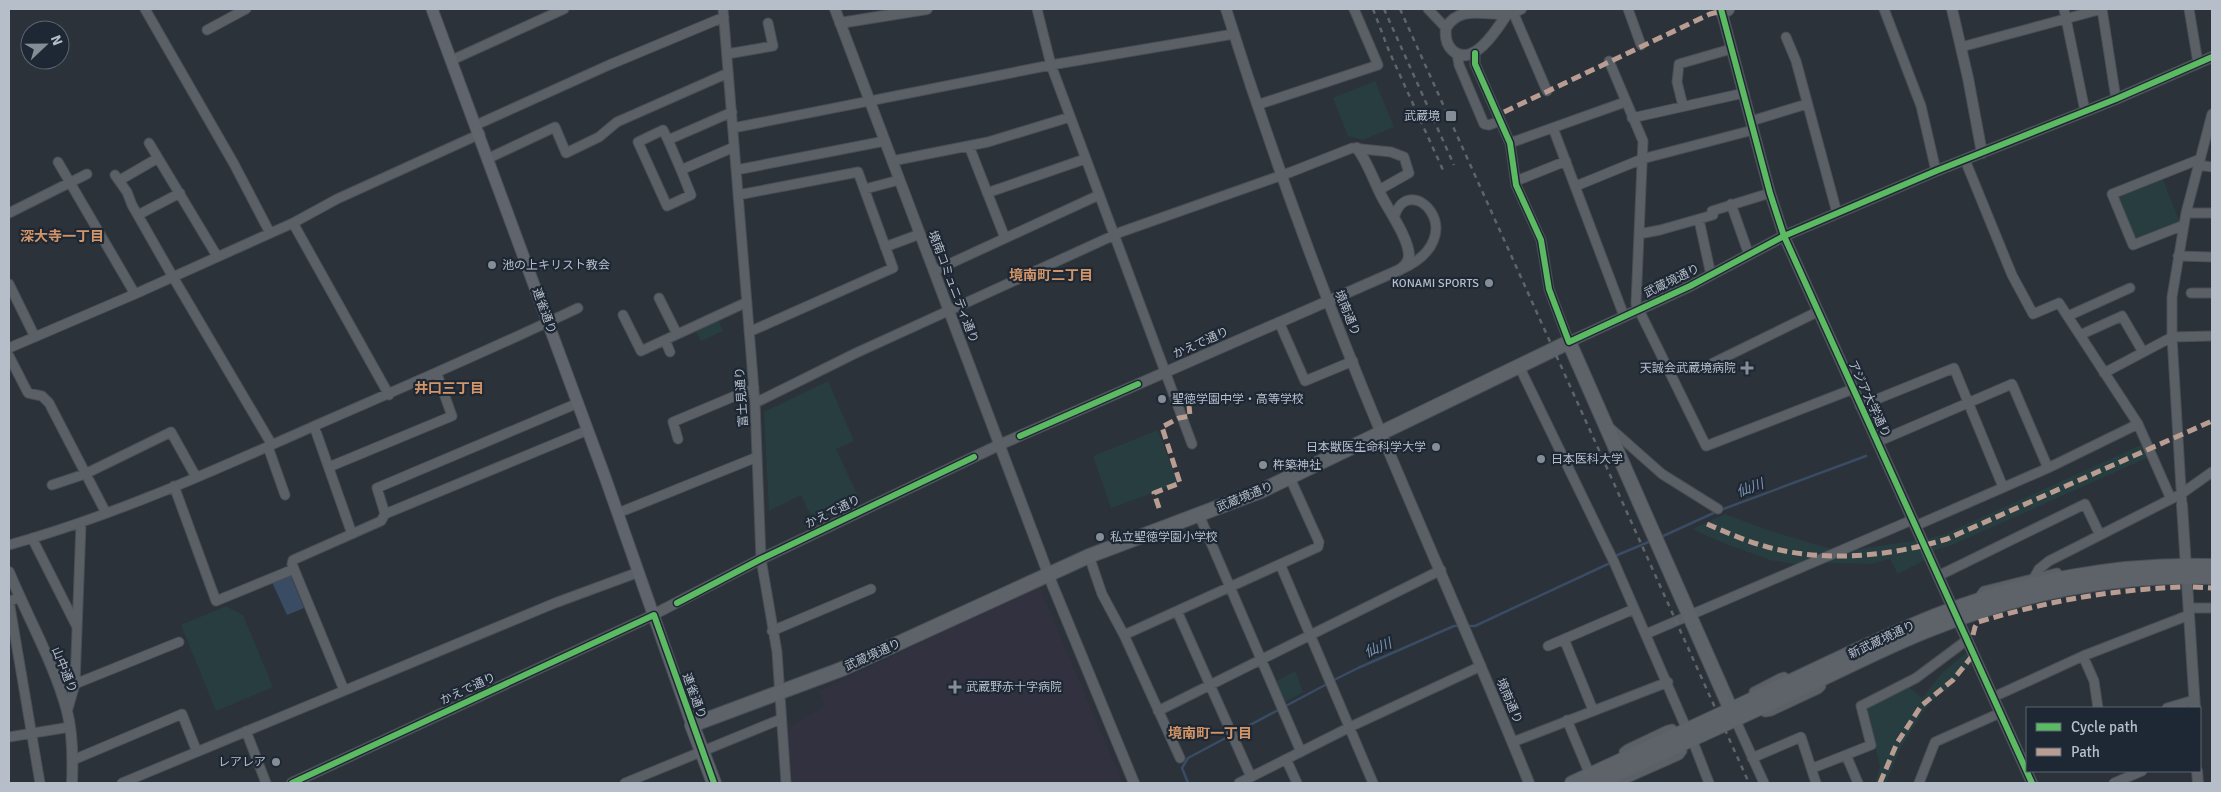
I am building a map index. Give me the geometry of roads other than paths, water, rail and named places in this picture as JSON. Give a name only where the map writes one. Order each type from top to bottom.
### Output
[{"type":"main road","name":"連雀通り","points":[[432,9],[489,158],[714,783]]},
{"type":"main road","name":"武蔵境通り","points":[[692,725],[860,661],[1089,556],[1236,502],[1290,478],[1569,342]]},
{"type":"main road","points":[[1569,342],[1733,714]]},
{"type":"main road","name":"新武蔵境通り","points":[[1757,703],[1788,683],[1901,630],[1955,614],[2060,590],[2212,566]]},
{"type":"main road","name":"新武蔵境通り","points":[[1572,783],[1594,779],[1757,703],[1820,680],[1929,630],[1982,599],[2061,579],[2132,569],[2185,571],[2212,577]]},
{"type":"main road","name":"新武蔵境通り","points":[[1594,779],[1625,759],[1684,737]]},
{"type":"street","points":[[145,9],[234,164],[270,234]]},
{"type":"street","points":[[207,30],[246,9]]},
{"type":"street","points":[[452,60],[564,9]]},
{"type":"street","name":"境南コミュニティ通り","points":[[835,9],[1048,574],[1134,783]]},
{"type":"street","points":[[840,23],[927,9]]},
{"type":"street","points":[[1037,9],[1050,65],[1192,444]]},
{"type":"street","name":"境南通り","points":[[1226,9],[1280,175],[1328,300],[1381,433],[1441,570],[1529,783]]},
{"type":"street","points":[[1257,105],[1378,65],[1354,9]]},
{"type":"street","points":[[1428,9],[1446,28],[1448,44],[1457,54],[1459,65],[1484,124],[1489,125],[1500,120]]},
{"type":"street","points":[[1628,9],[1642,46]]},
{"type":"street","points":[[1884,9],[1921,106],[1936,171]]},
{"type":"street","points":[[1952,9],[1982,153]]},
{"type":"street","points":[[2064,9],[2085,111]]},
{"type":"street","points":[[1961,46],[2102,9],[2116,99]]},
{"type":"street","points":[[2188,9],[2198,63]]},
{"type":"street","name":"アジア大学通り","points":[[1723,10],[1731,49],[1770,193],[1784,236],[2000,713],[2025,760]]},
{"type":"street","points":[[1446,28],[1457,17],[1470,12],[1514,12]]},
{"type":"street","points":[[1493,12],[1498,21],[1499,28]]},
{"type":"street","points":[[1457,54],[1475,53],[1514,12]]},
{"type":"street","points":[[1514,12],[1547,91]]},
{"type":"street","points":[[106,514],[49,404],[42,396],[28,393],[9,349],[270,234],[609,66],[724,13]]},
{"type":"street","name":"富士見通り","points":[[724,13],[754,388],[762,559],[772,631],[777,652],[786,783]]},
{"type":"street","points":[[727,54],[772,46],[768,23]]},
{"type":"street","points":[[733,128],[1050,65],[1234,34]]},
{"type":"street","points":[[1786,37],[1796,61],[1836,213]]},
{"type":"street","points":[[1683,106],[1677,82],[1678,64],[1731,49]]},
{"type":"street","points":[[1475,53],[1475,64],[1510,144],[1516,181],[1541,240],[1549,289],[1569,342]]},
{"type":"street","name":"武蔵境通り","points":[[1569,342],[1710,275],[1784,236],[1936,171],[2116,99],[2212,57]]},
{"type":"street","points":[[1609,61],[1643,141],[1636,304],[1706,446],[1853,389]]},
{"type":"street","points":[[489,158],[555,127],[566,153],[599,138],[617,122],[728,72]]},
{"type":"street","points":[[1632,118],[1744,93]]},
{"type":"street","points":[[1510,144],[1625,102]]},
{"type":"street","points":[[1576,186],[1642,160],[1752,125],[1807,104]]},
{"type":"street","points":[[668,140],[732,112]]},
{"type":"street","points":[[2174,707],[2195,704],[2185,571],[2172,337],[2172,297],[2186,213],[2212,114]]},
{"type":"street","points":[[892,161],[969,146],[1055,123],[1070,117]]},
{"type":"street","points":[[1554,128],[1624,316]]},
{"type":"street","points":[[663,130],[668,140],[691,195],[667,206],[638,142],[663,130]]},
{"type":"street","points":[[736,170],[885,141]]},
{"type":"street","points":[[149,143],[217,256]]},
{"type":"street","points":[[969,146],[1005,238]]},
{"type":"street","points":[[681,170],[734,147]]},
{"type":"street","points":[[755,403],[856,353],[1114,235],[1352,148],[1391,152],[1404,157],[1410,173],[1379,190]]},
{"type":"street","points":[[1357,148],[1367,162],[1409,252],[1406,264],[1399,270]]},
{"type":"street","points":[[158,158],[117,177],[270,446],[285,495]]},
{"type":"street","points":[[988,192],[1086,159]]},
{"type":"street","points":[[1965,160],[2012,275],[2033,314],[2059,303],[2138,424],[2171,499]]},
{"type":"street","points":[[1516,181],[1566,161]]},
{"type":"street","points":[[58,162],[135,294]]},
{"type":"street","points":[[2184,225],[2133,245],[2112,194],[2199,162],[2212,167]]},
{"type":"street","points":[[738,195],[858,172],[893,268],[750,332]]},
{"type":"street","points":[[9,213],[86,174]]},
{"type":"street","points":[[865,190],[900,180]]},
{"type":"street","points":[[138,215],[180,193]]},
{"type":"street","points":[[1639,234],[1699,220],[1713,215],[1712,211],[1770,193]]},
{"type":"street","points":[[934,271],[1099,195]]},
{"type":"street","points":[[1394,218],[1399,207],[1411,200],[1417,200],[1427,205],[1435,222],[1435,236],[1431,249],[1414,264],[1399,270]]},
{"type":"street","points":[[1731,204],[1749,255]]},
{"type":"street","points":[[2186,213],[2212,213]]},
{"type":"street","points":[[1699,220],[1710,275]]},
{"type":"street","points":[[293,223],[389,395]]},
{"type":"street","points":[[885,247],[920,234]]},
{"type":"street","points":[[1409,252],[1425,255]]},
{"type":"street","points":[[2178,256],[2212,257]]},
{"type":"street","name":"かえで通り","points":[[292,783],[654,615],[762,559],[999,445],[1399,270]]},
{"type":"street","points":[[9,284],[35,337]]},
{"type":"street","points":[[2068,316],[2130,288]]},
{"type":"street","points":[[2191,293],[2212,293]]},
{"type":"street","points":[[659,298],[677,334]]},
{"type":"street","points":[[623,315],[641,351],[747,302]]},
{"type":"street","points":[[9,545],[81,524],[196,477],[437,374],[578,308]]},
{"type":"street","points":[[1713,363],[1817,312]]},
{"type":"street","points":[[2080,335],[2122,316],[2143,352]]},
{"type":"street","points":[[1278,322],[1304,381],[1353,361]]},
{"type":"street","points":[[2104,373],[2172,337],[2212,336]]},
{"type":"street","points":[[665,340],[670,352]]},
{"type":"street","points":[[1519,366],[1614,562],[1668,682],[1684,737],[1709,783]]},
{"type":"street","points":[[1860,406],[1954,368],[2003,487]]},
{"type":"street","points":[[329,467],[452,416],[437,374]]},
{"type":"street","points":[[1877,442],[2012,384],[2048,468]]},
{"type":"street","points":[[678,439],[673,422],[754,388]]},
{"type":"street","points":[[385,514],[377,488],[578,404]]},
{"type":"street","points":[[1603,421],[1662,474],[1718,509]]},
{"type":"street","points":[[1646,634],[2048,468],[2138,424]]},
{"type":"street","points":[[314,426],[352,534]]},
{"type":"street","points":[[344,690],[292,564],[293,560],[381,521],[385,514],[588,430]]},
{"type":"street","points":[[52,485],[85,474],[171,432],[196,477]]},
{"type":"street","points":[[618,514],[758,457]]},
{"type":"street","points":[[2035,576],[2039,569],[2049,561],[2182,494],[2212,472]]},
{"type":"street","points":[[1124,635],[1318,547],[1319,542],[1290,478]]},
{"type":"street","points":[[174,486],[216,601],[294,569]]},
{"type":"street","points":[[1938,576],[2085,504],[2100,535]]},
{"type":"street","points":[[1199,515],[1300,752]]},
{"type":"street","points":[[67,712],[75,684],[81,524]]},
{"type":"street","points":[[32,538],[77,626]]},
{"type":"street","points":[[1089,556],[1102,594],[1124,635],[1180,758]]},
{"type":"street","points":[[1280,564],[1373,783]]},
{"type":"street","points":[[1158,711],[1441,570]]},
{"type":"street","name":"山中通り","points":[[9,572],[12,600],[60,688],[70,728],[73,760],[72,783]]},
{"type":"street","points":[[122,783],[555,603],[639,572]]},
{"type":"street","points":[[1982,599],[1981,595],[1984,590],[2035,576],[2057,572],[2061,579]]},
{"type":"street","points":[[772,631],[871,589]]},
{"type":"street","points":[[12,600],[40,783]]},
{"type":"street","points":[[2000,694],[2083,656],[2189,612],[2212,608]]},
{"type":"street","points":[[1548,646],[1634,609]]},
{"type":"street","points":[[1177,611],[1251,777]]},
{"type":"street","points":[[1564,639],[1593,710]]},
{"type":"street","points":[[1813,768],[1871,745],[1861,706],[1916,678],[1967,640]]},
{"type":"street","points":[[75,684],[179,642]]},
{"type":"street","points":[[2083,656],[2094,681],[2098,707]]},
{"type":"street","points":[[1239,783],[1350,727],[1481,666]]},
{"type":"street","points":[[1513,742],[1668,682]]},
{"type":"street","points":[[1919,783],[1935,742],[2000,713]]},
{"type":"street","points":[[73,760],[182,714],[197,752]]},
{"type":"street","points":[[1733,714],[1764,783]]},
{"type":"street","points":[[625,783],[782,719]]},
{"type":"street","points":[[1567,720],[1594,779]]},
{"type":"street","points":[[9,737],[70,728]]},
{"type":"street","points":[[246,731],[266,783]]},
{"type":"street","points":[[1616,783],[1679,754],[1682,751],[1684,737]]},
{"type":"street","points":[[1752,758],[1800,737],[1813,768],[1816,783]]},
{"type":"street","points":[[1846,754],[1858,783]]},
{"type":"street","points":[[1286,759],[1297,783]]},
{"type":"street","points":[[2114,783],[2140,772]]},
{"type":"water","points":[[290,574],[304,608],[287,615],[272,582]]},
{"type":"waterway","name":"仙川","points":[[1661,537],[1718,511],[1866,456]]},
{"type":"waterway","name":"仙川","points":[[1615,556],[1651,541]]},
{"type":"waterway","name":"仙川","points":[[1465,626],[1475,626],[1608,564]]},
{"type":"waterway","name":"仙川","points":[[1332,681],[1454,626],[1460,626]]},
{"type":"waterway","name":"仙川","points":[[1188,783],[1182,768],[1188,758],[1327,684]]},
{"type":"railway","points":[[1373,9],[1389,51],[1443,170]]},
{"type":"railway","points":[[1384,9],[1454,165]]},
{"type":"railway","points":[[1400,9],[1749,783]]},
{"type":"place","name":"武蔵境","points":[[1451,116]]},
{"type":"place","name":"池の上キリスト教会","points":[[492,265]]},
{"type":"place","name":"KONAMI SPORTS","points":[[1489,283]]},
{"type":"place","name":"天誠会武蔵境病院","points":[[1747,368]]},
{"type":"place","name":"聖徳学園中学・高等学校","points":[[1162,399]]},
{"type":"place","name":"日本獣医生命科学大学","points":[[1436,447]]},
{"type":"place","name":"日本医科大学","points":[[1541,459]]},
{"type":"place","name":"杵築神社","points":[[1263,465]]},
{"type":"place","name":"私立聖徳学園小学校","points":[[1100,537]]},
{"type":"place","name":"武蔵野赤十字病院","points":[[955,687]]},
{"type":"place","name":"レアレア","points":[[276,762]]},
{"type":"district","name":"深大寺一丁目","points":[[62,236]]},
{"type":"district","name":"境南町二丁目","points":[[1051,275]]},
{"type":"district","name":"井口三丁目","points":[[449,388]]},
{"type":"district","name":"境南町一丁目","points":[[1210,733]]}]
